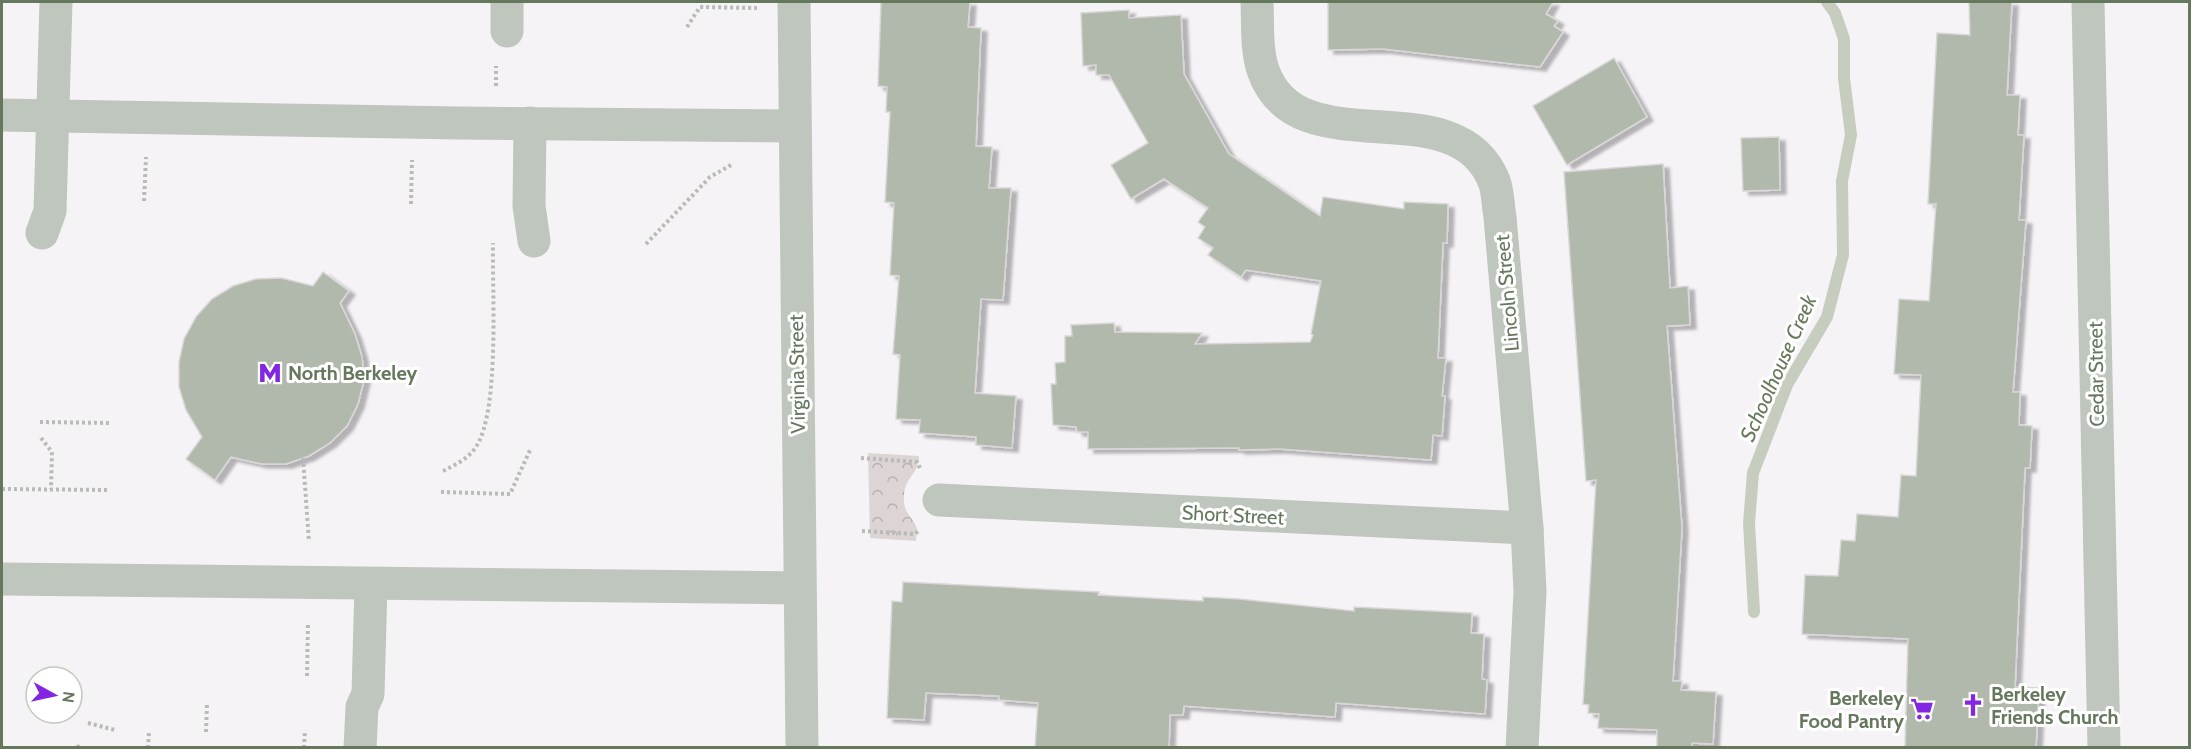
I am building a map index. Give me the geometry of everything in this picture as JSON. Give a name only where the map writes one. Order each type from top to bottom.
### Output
[{"type":"street","points":[[42,233],[50,211],[56,2]]},
{"type":"street","name":"Lincoln Street","points":[[1257,2],[1259,50],[1263,71],[1275,92],[1289,105],[1309,117],[1353,125],[1431,131],[1457,141],[1480,158],[1494,182],[1500,217],[1527,528],[1530,592],[1522,747]]},
{"type":"street","name":"Cedar Street","points":[[2088,2],[2104,747]]},
{"type":"street","name":"Virginia Street","points":[[794,5],[802,747]]},
{"type":"street","points":[[2,115],[794,126]]},
{"type":"street","points":[[530,123],[530,206],[534,241]]},
{"type":"street","name":"Short Street","points":[[939,500],[1527,528]]},
{"type":"street","points":[[2,579],[799,588]]},
{"type":"street","points":[[360,747],[362,707],[368,694],[371,584]]},
{"type":"path","points":[[687,27],[700,7],[794,5]]},
{"type":"path","points":[[144,201],[148,118]]},
{"type":"path","points":[[646,244],[710,177],[735,164]]},
{"type":"path","points":[[443,471],[463,461],[475,448],[486,429],[491,402]]},
{"type":"path","points":[[40,422],[109,423]]},
{"type":"path","points":[[41,438],[52,452],[51,489]]},
{"type":"path","points":[[441,492],[510,494],[531,448]]},
{"type":"path","points":[[303,458],[309,542]]},
{"type":"path","points":[[861,458],[917,462],[939,500],[915,534],[862,531]]},
{"type":"path","points":[[2,489],[108,490]]},
{"type":"path","points":[[307,676],[308,618]]},
{"type":"path","points":[[206,732],[207,703]]},
{"type":"path","points":[[88,723],[115,730]]},
{"type":"path","points":[[304,747],[305,730]]},
{"type":"path","points":[[148,747],[149,731]]},
{"type":"green space","points":[[868,453],[919,456],[917,467],[907,484],[904,495],[906,509],[917,527],[916,541],[870,538]]},
{"type":"building","points":[[881,2],[970,2],[968,27],[981,28],[976,146],[992,147],[989,188],[1011,188],[1003,300],[981,299],[975,393],[1016,396],[1012,448],[976,445],[976,437],[919,433],[920,420],[896,419],[900,355],[893,354],[899,276],[890,275],[894,203],[885,202],[890,112],[886,112],[887,87],[878,86]]},
{"type":"building","points":[[1328,2],[1553,2],[1546,14],[1558,21],[1554,26],[1563,32],[1540,67],[1383,49],[1328,50]]},
{"type":"building","points":[[1969,2],[2012,2],[2007,95],[2020,95],[2018,135],[2024,135],[2019,220],[2026,220],[2013,392],[2020,392],[2019,425],[2032,426],[2030,468],[2025,468],[2015,687],[2039,688],[2036,747],[1905,747],[1908,639],[1802,634],[1805,575],[1838,576],[1841,540],[1855,541],[1857,514],[1898,517],[1901,475],[1916,476],[1921,375],[1894,374],[1899,299],[1929,301],[1936,204],[1928,204],[1937,33],[1970,35]]},
{"type":"building","points":[[1129,10],[1129,18],[1181,15],[1184,74],[1229,154],[1320,216],[1323,197],[1404,209],[1404,202],[1448,204],[1447,243],[1443,243],[1438,358],[1446,358],[1442,396],[1445,396],[1442,436],[1433,435],[1431,460],[1279,449],[1088,449],[1088,432],[1077,432],[1076,427],[1053,425],[1051,384],[1056,384],[1055,363],[1065,362],[1065,336],[1072,336],[1071,325],[1114,323],[1115,332],[1202,333],[1195,344],[1310,342],[1313,335],[1311,334],[1321,281],[1246,270],[1241,277],[1208,255],[1213,248],[1198,238],[1205,227],[1198,222],[1208,208],[1164,179],[1131,199],[1111,165],[1148,143],[1109,75],[1096,75],[1096,65],[1083,66],[1081,13]]},
{"type":"building","points":[[1614,58],[1647,117],[1567,165],[1533,106]]},
{"type":"building","points":[[1779,137],[1780,190],[1743,191],[1741,138]]},
{"type":"building","points":[[1663,164],[1670,288],[1688,286],[1690,325],[1667,326],[1682,528],[1673,681],[1682,681],[1681,690],[1716,692],[1713,744],[1692,743],[1692,747],[1657,747],[1657,730],[1598,728],[1599,714],[1588,713],[1589,705],[1583,704],[1596,480],[1586,481],[1564,172]]},
{"type":"building","points":[[323,272],[349,291],[340,303],[355,334],[362,357],[364,380],[358,404],[347,426],[330,443],[309,456],[286,464],[262,464],[231,457],[215,480],[186,459],[202,437],[186,410],[179,387],[179,362],[184,339],[196,317],[212,299],[233,286],[256,279],[281,278],[313,286]]},
{"type":"building","points":[[903,582],[1099,592],[1098,595],[1203,601],[1203,597],[1239,599],[1354,611],[1354,607],[1472,613],[1471,633],[1484,634],[1482,679],[1487,680],[1485,714],[1336,703],[1335,717],[1184,706],[1183,715],[1170,715],[1169,747],[1035,747],[1038,703],[999,700],[999,696],[926,693],[924,720],[887,718],[892,601],[902,602]]},
{"type":"waterway","name":"Schoolhouse Creek","points":[[1754,612],[1749,523],[1753,473],[1787,385],[1827,317],[1843,255],[1842,181],[1851,135],[1844,78],[1844,39],[1835,13],[1827,2]]},
{"type":"place","name":"North Berkeley","points":[[270,373]]},
{"type":"place","name":"Berkeley Friends Church","points":[[1973,705]]},
{"type":"place","name":"Berkeley Food Pantry","points":[[1922,709]]}]
